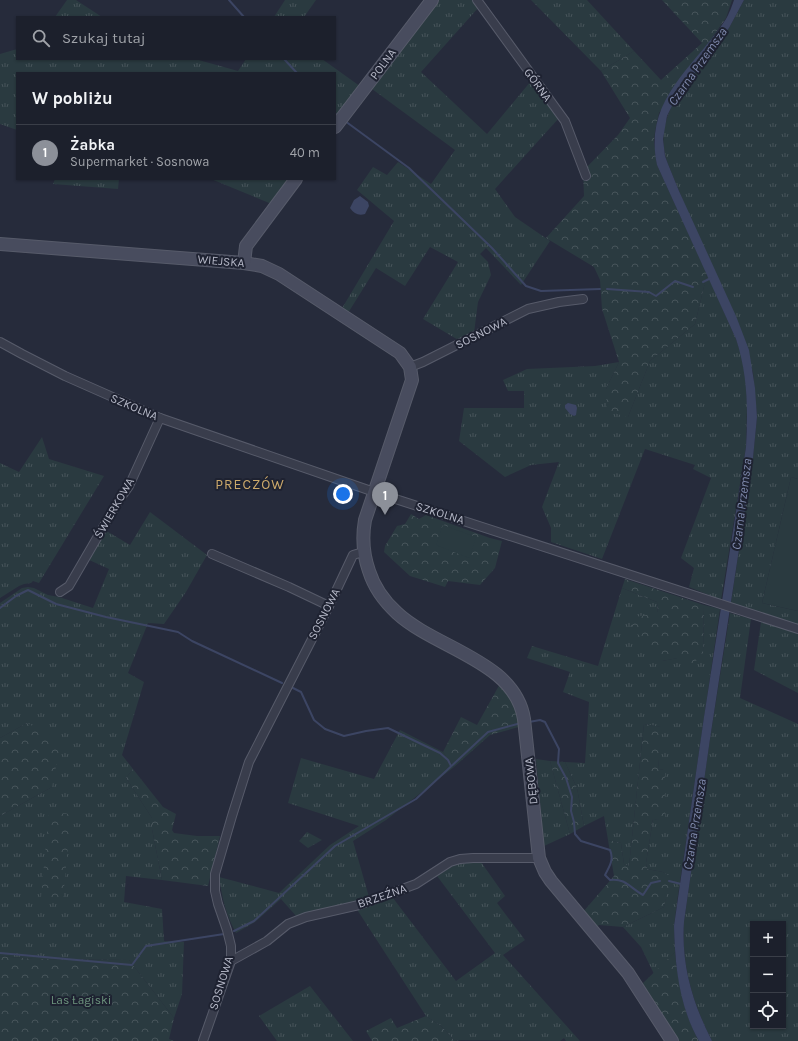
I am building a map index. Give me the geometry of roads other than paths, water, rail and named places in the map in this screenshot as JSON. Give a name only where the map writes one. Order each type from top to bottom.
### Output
[{"type":"street","name":"POLNA","points":[[336,126],[432,0]]},
{"type":"street","name":"GÓRNA","points":[[477,0],[565,121],[586,176]]},
{"type":"street","points":[[244,262],[246,246],[295,180]]},
{"type":"street","name":"WIEJSKA","points":[[0,244],[244,262],[262,266],[392,346],[400,353],[410,368]]},
{"type":"street","name":"SOSNOWA","points":[[410,368],[528,309],[559,302],[583,299]]},
{"type":"street","name":"SZKOLNA","points":[[0,342],[65,376],[160,418],[374,492],[798,629]]},
{"type":"street","points":[[364,552],[363,530],[374,492],[412,380],[410,368]]},
{"type":"street","name":"ŚWIERKOWA","points":[[60,592],[69,586],[119,500],[129,486],[160,418]]},
{"type":"street","name":"SOSNOWA","points":[[203,1041],[230,961],[231,946],[228,930],[218,904],[215,890],[216,874],[249,762],[329,606],[353,555],[364,552]]},
{"type":"street","name":"DĘBOWA","points":[[364,552],[375,585],[383,598],[398,614],[414,626],[497,674],[511,687],[517,696],[522,707],[524,719],[539,858],[545,872],[628,973],[672,1041]]},
{"type":"street","points":[[212,554],[289,586],[329,606]]},
{"type":"street","name":"BRZEŹNA","points":[[230,961],[267,942],[288,924],[306,917],[359,905],[416,884],[450,862],[460,859],[473,858],[539,858]]},
{"type":"water","name":"Czarna Przemsza","points":[[734,0],[744,0],[729,28],[676,98],[667,116],[663,139],[665,156],[679,191],[736,316],[749,350],[755,388],[757,417],[753,458],[710,739],[684,922],[684,954],[690,984],[699,1013],[712,1041],[699,1041],[687,1014],[679,985],[674,926],[704,717],[746,447],[746,393],[743,366],[736,339],[657,165],[655,142],[657,121],[664,103],[686,69],[726,19]]},
{"type":"water","points":[[360,196],[368,202],[369,206],[363,215],[355,213],[350,208],[354,200]]},
{"type":"water","points":[[568,403],[576,405],[576,415],[574,416],[570,414],[565,408],[565,405]]},
{"type":"waterway","points":[[229,0],[243,16]]},
{"type":"waterway","points":[[285,60],[296,72]]},
{"type":"waterway","points":[[345,121],[409,168],[492,248],[526,286],[541,291],[600,289]]},
{"type":"waterway","points":[[703,282],[711,278]]},
{"type":"waterway","points":[[607,289],[649,292],[656,296],[675,281],[693,287]]},
{"type":"waterway","points":[[0,608],[16,596],[28,590],[56,604],[106,617],[178,632],[192,641],[282,683]]},
{"type":"waterway","points":[[291,687],[301,692],[314,720],[325,729],[344,736],[388,728],[440,753],[448,760],[451,766]]},
{"type":"waterway","points":[[529,722],[540,720],[545,722],[559,749],[558,763],[566,778],[572,797],[571,811],[575,834],[581,841],[610,850],[610,866],[605,875],[610,880],[624,882],[643,895],[651,883],[660,881]]},
{"type":"waterway","points":[[234,931],[254,921],[335,846],[416,799],[488,732],[521,723]]},
{"type":"waterway","points":[[669,881],[681,884]]},
{"type":"waterway","points":[[0,953],[132,965],[146,946],[224,934]]},
{"type":"place","name":"Żabka","points":[[385,515]]},
{"type":"district","name":"PRECZÓW","points":[[250,484]]},
{"type":"park label","name":"Las Łagiski","points":[[81,1000]]}]
